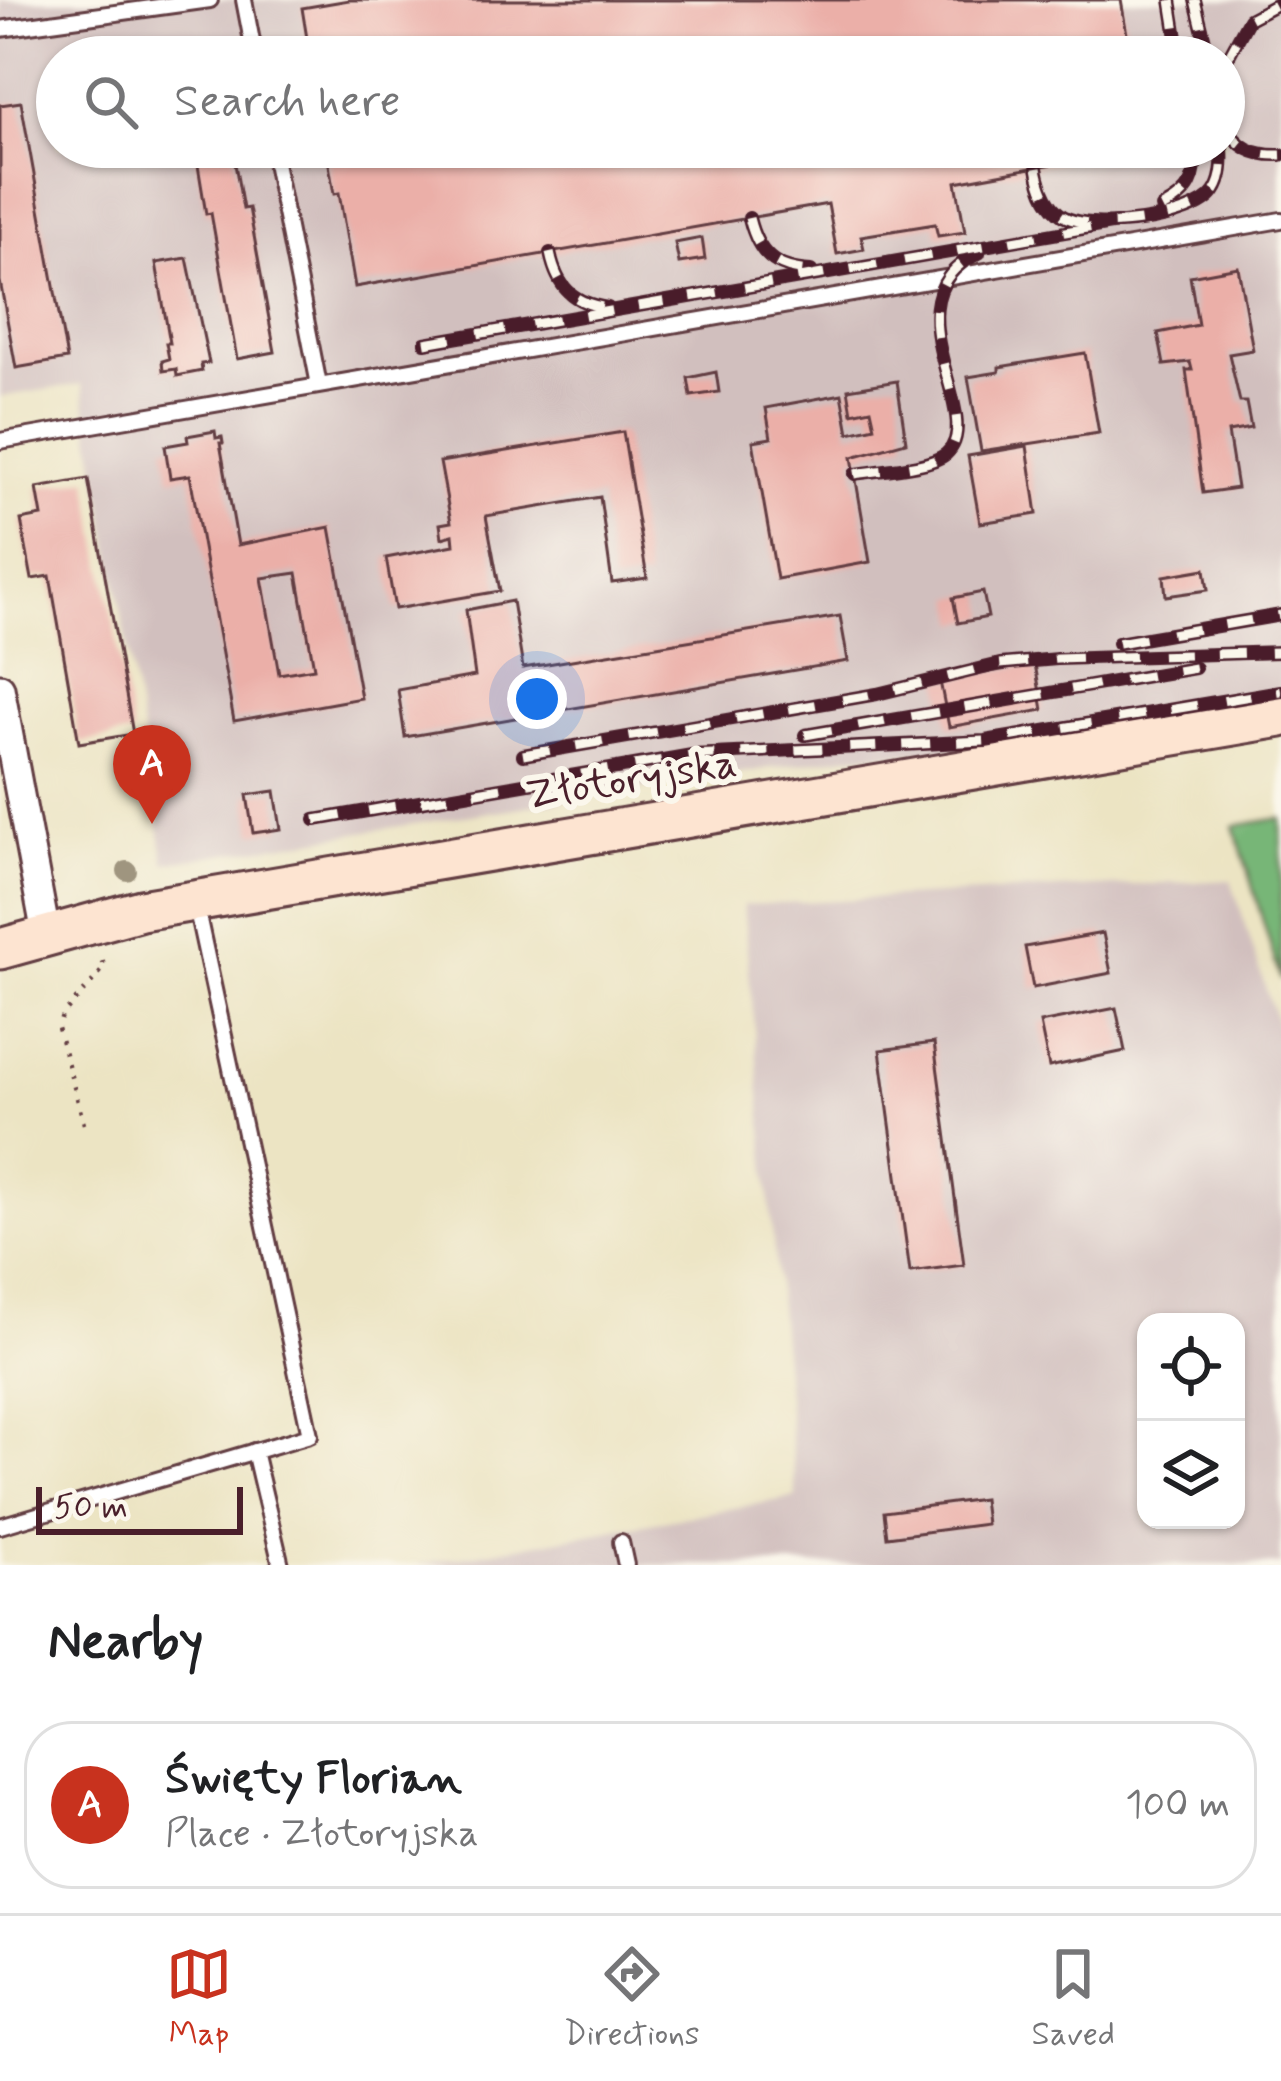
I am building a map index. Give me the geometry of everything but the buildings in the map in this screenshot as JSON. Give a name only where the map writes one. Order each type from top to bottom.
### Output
[{"type":"main road","name":"Złotoryjska","points":[[0,949],[195,901],[1281,717]]},
{"type":"street","points":[[0,688],[46,934]]},
{"type":"lane","points":[[0,29],[210,0]]},
{"type":"lane","points":[[244,0],[251,36]]},
{"type":"lane","points":[[276,168],[319,385]]},
{"type":"lane","points":[[0,441],[1281,220]]},
{"type":"lane","points":[[0,1526],[310,1435],[195,901]]},
{"type":"lane","points":[[254,1451],[281,1565]]},
{"type":"lane","points":[[621,1542],[626,1565]]},
{"type":"path","points":[[84,1124],[58,1028],[62,1016],[104,968],[100,949]]},
{"type":"shaded area","points":[[0,0],[1281,0],[1281,698],[985,751],[854,755],[165,863],[82,384],[0,397]]},
{"type":"shaded area","points":[[1231,880],[1281,1036],[1281,1565],[415,1565],[796,1497],[743,905]]},
{"type":"green space","points":[[1281,818],[1281,981],[1234,826]]},
{"type":"railway","points":[[1171,0],[1177,36]]},
{"type":"railway","points":[[1195,0],[1204,36]]},
{"type":"railway","points":[[1240,36],[1249,19],[1281,2]]},
{"type":"railway","points":[[1245,147],[1281,155]]},
{"type":"railway","points":[[1037,168],[1053,207],[1063,216],[1096,223],[1142,221],[1186,210],[1214,192],[1222,168]]},
{"type":"railway","points":[[1162,208],[1190,184],[1195,168]]},
{"type":"railway","points":[[749,218],[757,241],[777,263],[811,271]]},
{"type":"railway","points":[[425,343],[1117,223]]},
{"type":"railway","points":[[550,253],[568,291],[608,308]]},
{"type":"railway","points":[[855,474],[938,459],[956,437],[956,413],[937,327],[938,299],[951,273],[979,253]]},
{"type":"railway","points":[[1118,643],[1281,615]]},
{"type":"railway","points":[[523,755],[877,694],[1000,664],[1281,652]]},
{"type":"railway","points":[[805,735],[1195,668]]},
{"type":"railway","points":[[315,820],[692,755],[985,741],[1281,691]]},
{"type":"place","name":"Święty Florian","points":[[152,824]]}]
